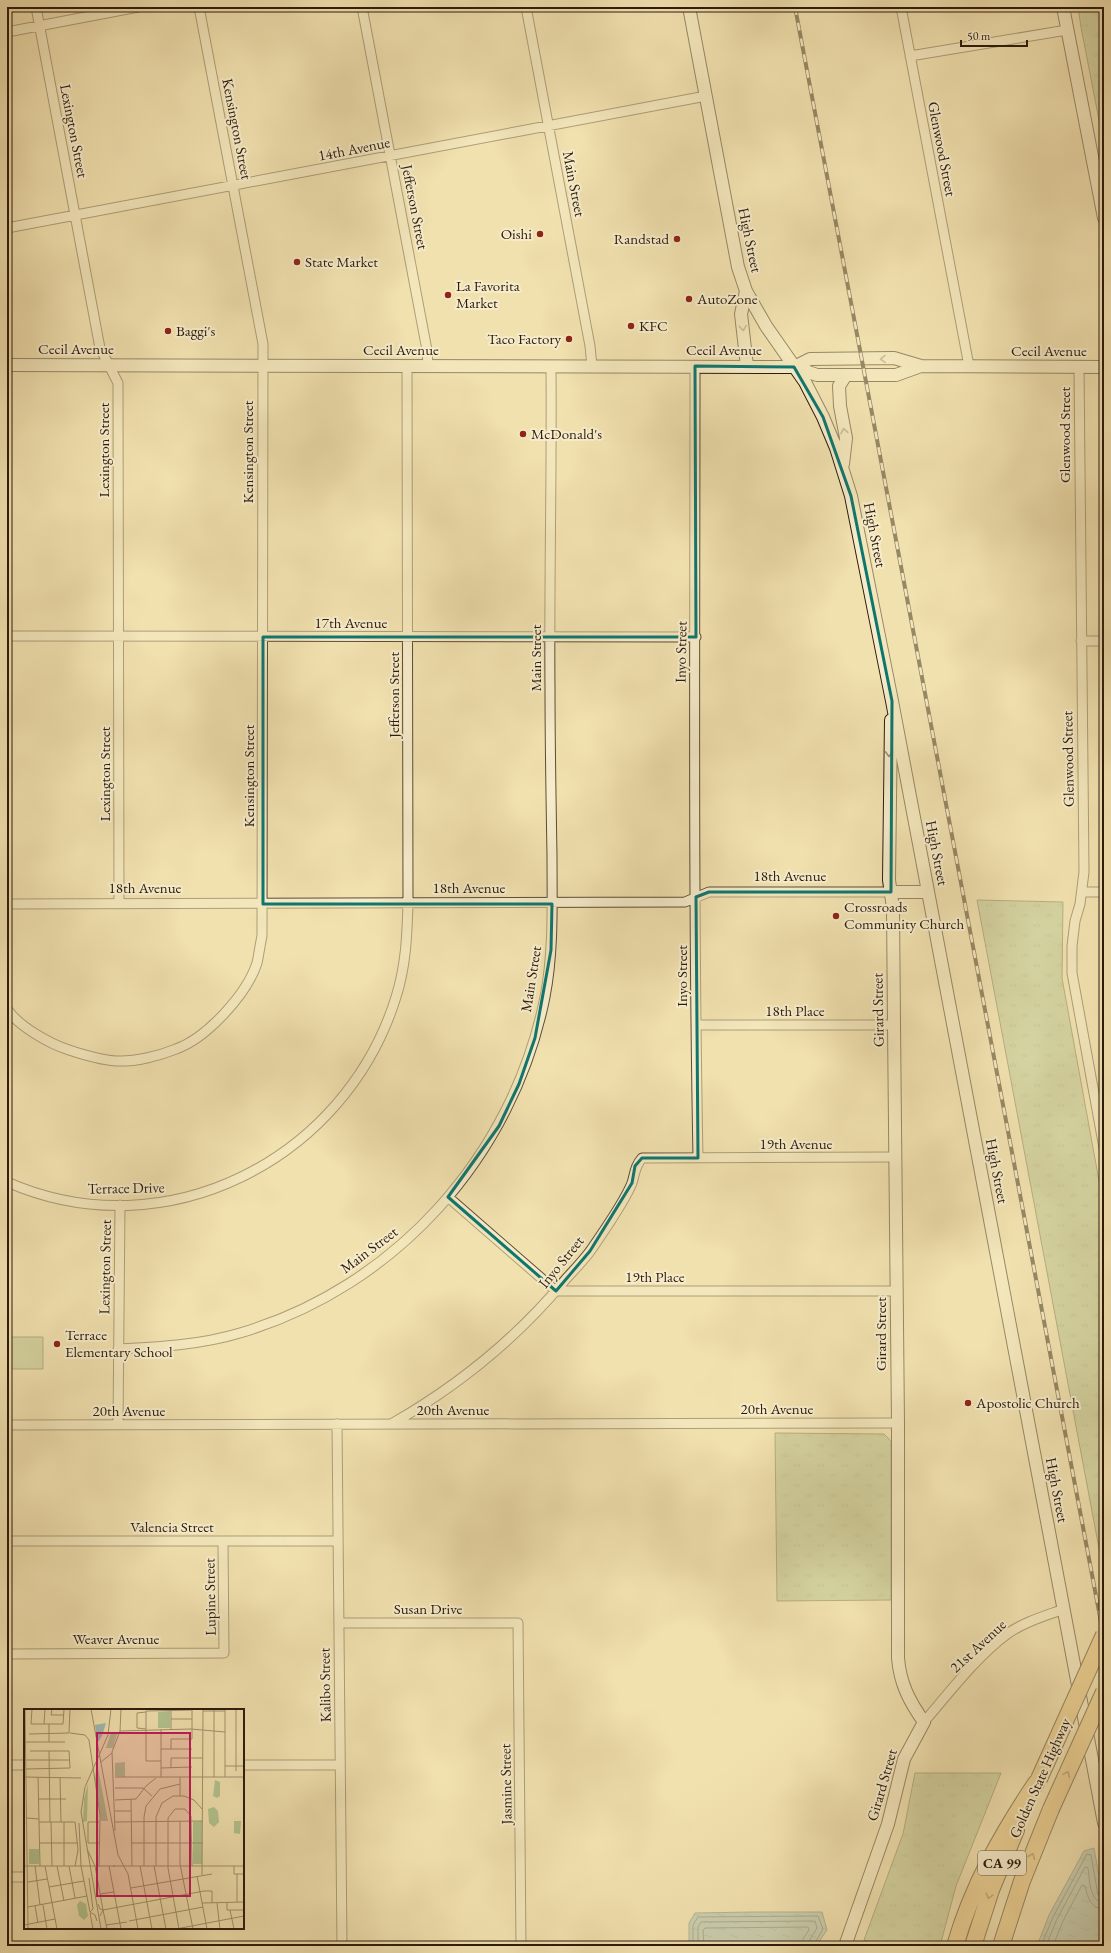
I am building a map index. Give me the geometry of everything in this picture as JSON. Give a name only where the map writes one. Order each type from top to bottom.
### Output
[{"type":"highway","name":"Golden State Highway","points":[[973,1946],[991,1890],[1037,1781],[1104,1635]]},
{"type":"highway","name":"Golden State Highway","points":[[1001,1946],[1022,1882],[1051,1809],[1104,1692]]},
{"type":"highway","points":[[955,1946],[972,1898],[985,1868],[1006,1829],[1037,1781]]},
{"type":"main road","name":"High Street","points":[[689,7],[738,267],[746,291],[766,326],[805,382],[823,417],[843,469],[851,496],[892,701],[1104,1823]]},
{"type":"main road","points":[[1063,7],[1104,218]]},
{"type":"main road","points":[[746,291],[741,314],[747,366]]},
{"type":"main road","name":"Cecil Avenue","points":[[794,367],[810,359],[894,358],[921,366],[1104,367]]},
{"type":"main road","name":"Cecil Avenue","points":[[7,365],[747,366],[794,367],[817,375],[896,375],[921,366]]},
{"type":"main road","points":[[843,469],[846,438],[840,406],[839,386],[846,375]]},
{"type":"main road","name":"Girard Street","points":[[845,1946],[888,1824],[904,1759],[924,1722],[908,1698],[902,1684],[898,1658],[898,1423],[894,1025],[892,908],[889,880],[889,763],[892,701]]},
{"type":"main road","name":"18th Avenue","points":[[890,892],[928,892]]},
{"type":"street","name":"Lexington Street","points":[[36,7],[100,348],[118,383],[119,903]]},
{"type":"street","points":[[7,32],[138,7]]},
{"type":"street","name":"Kensington Street","points":[[7,1009],[33,1032],[57,1047],[86,1056],[117,1061],[144,1058],[177,1049],[203,1033],[225,1014],[242,991],[256,964],[262,936],[263,344],[199,7]]},
{"type":"street","name":"Jefferson Street","points":[[362,7],[427,350],[428,366]]},
{"type":"street","name":"Main Street","points":[[526,7],[589,339],[592,366]]},
{"type":"street","name":"Glenwood Street","points":[[901,7],[969,366]]},
{"type":"street","points":[[910,56],[1067,30]]},
{"type":"street","name":"14th Avenue","points":[[7,228],[706,96]]},
{"type":"street","name":"Jefferson Street","points":[[407,366],[408,904]]},
{"type":"street","name":"Main Street","points":[[118,1349],[199,1343],[234,1334],[280,1318],[317,1301],[354,1281],[387,1257],[418,1230],[448,1197],[475,1162],[499,1126],[519,1084],[535,1038],[545,995],[551,950],[552,904],[549,637],[552,527],[551,366]]},
{"type":"street","name":"Inyo Street","points":[[392,1424],[428,1403],[469,1374],[527,1323],[594,1245],[632,1183],[635,1166],[642,1158],[698,1158],[694,703],[696,637],[695,366]]},
{"type":"street","name":"Glenwood Street","points":[[1079,367],[1084,872],[1082,892],[1075,921],[1072,946],[1072,973],[1104,1148]]},
{"type":"street","name":"17th Avenue","points":[[7,636],[696,637]]},
{"type":"street","points":[[1081,641],[1104,641]]},
{"type":"street","name":"18th Avenue","points":[[7,904],[552,904],[685,902],[708,892],[890,892]]},
{"type":"street","points":[[1082,892],[1104,892]]},
{"type":"street","name":"Terrace Drive","points":[[7,1182],[56,1199],[87,1204],[120,1205],[178,1200],[201,1194],[233,1182],[262,1168],[292,1147],[328,1115],[356,1079],[379,1039],[396,997],[406,953],[408,904]]},
{"type":"street","name":"18th Place","points":[[696,1025],[894,1025]]},
{"type":"street","name":"19th Avenue","points":[[698,1158],[895,1157]]},
{"type":"street","points":[[448,1197],[556,1291]]},
{"type":"street","name":"Lexington Street","points":[[118,1425],[120,1205]]},
{"type":"street","name":"19th Place","points":[[556,1291],[897,1291]]},
{"type":"street","name":"20th Avenue","points":[[7,1425],[898,1423]]},
{"type":"street","name":"Kalibo Street","points":[[337,1424],[342,1946]]},
{"type":"street","name":"Valencia Street","points":[[7,1541],[338,1541]]},
{"type":"street","name":"Lupine Street","points":[[223,1541],[224,1653]]},
{"type":"street","name":"21st Avenue","points":[[924,1722],[972,1668],[1007,1634],[1029,1622],[1064,1609]]},
{"type":"street","name":"Susan Drive","points":[[339,1623],[518,1622]]},
{"type":"street","name":"Jasmine Street","points":[[518,1622],[521,1946]]},
{"type":"street","name":"Weaver Avenue","points":[[7,1654],[224,1653]]},
{"type":"street","points":[[244,1765],[340,1765]]},
{"type":"street","points":[[7,1766],[24,1766]]},
{"type":"street","points":[[7,1877],[24,1877]]},
{"type":"highlighted area","points":[[695,366],[794,367],[823,417],[851,496],[892,701],[891,892],[709,892],[696,897],[698,1158],[642,1158],[635,1166],[632,1183],[590,1251],[556,1291],[448,1197],[499,1126],[519,1084],[535,1038],[551,950],[552,904],[263,904],[263,637],[696,637]]},
{"type":"green space","points":[[1078,7],[1104,7],[1104,146],[1081,27]]},
{"type":"green space","points":[[977,900],[1063,902],[1062,978],[1104,1208],[1104,1575]]},
{"type":"green space","points":[[7,1337],[43,1337],[43,1369],[7,1369]]},
{"type":"green space","points":[[775,1433],[884,1434],[891,1441],[891,1600],[777,1601]]},
{"type":"green space","points":[[915,1773],[1001,1773],[956,1886],[940,1946],[882,1946],[864,1940],[903,1834]]},
{"type":"water","points":[[1094,1848],[1104,1904],[1104,1946],[1037,1946],[1049,1915],[1084,1851]]},
{"type":"water","points":[[822,1912],[827,1930],[816,1946],[689,1946],[689,1923],[695,1913]]},
{"type":"railway","points":[[795,7],[1104,1638]]},
{"type":"place","name":"Oishi","points":[[540,234]]},
{"type":"place","name":"Randstad","points":[[677,239]]},
{"type":"place","name":"State Market","points":[[297,262]]},
{"type":"place","name":"La Favorita Market","points":[[448,295]]},
{"type":"place","name":"AutoZone","points":[[689,299]]},
{"type":"place","name":"KFC","points":[[631,326]]},
{"type":"place","name":"Baggi's","points":[[168,331]]},
{"type":"place","name":"Taco Factory","points":[[569,339]]},
{"type":"place","name":"McDonald's","points":[[523,434]]},
{"type":"place","name":"Crossroads Community Church","points":[[836,916]]},
{"type":"place","name":"Terrace Elementary School","points":[[57,1344]]},
{"type":"place","name":"Apostolic Church","points":[[968,1403]]}]
